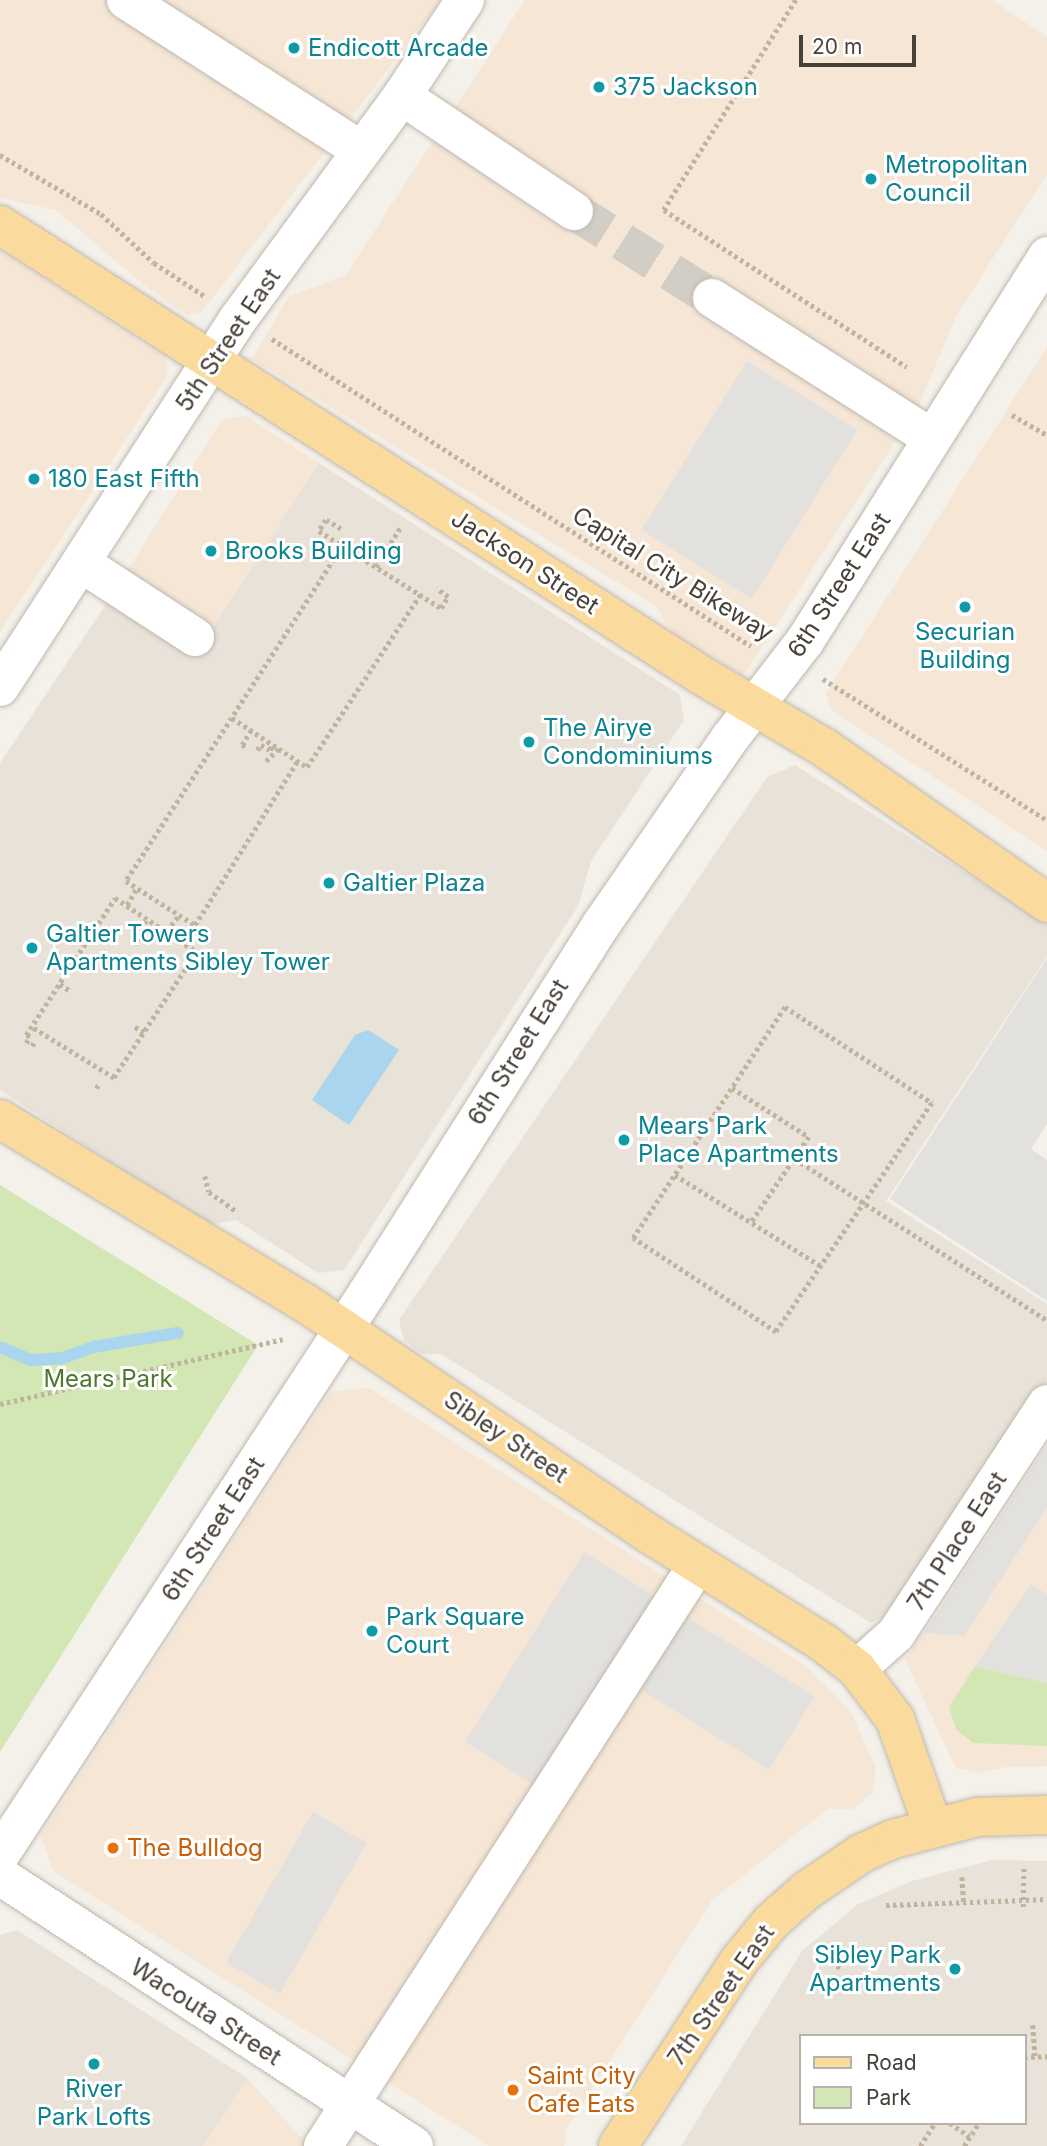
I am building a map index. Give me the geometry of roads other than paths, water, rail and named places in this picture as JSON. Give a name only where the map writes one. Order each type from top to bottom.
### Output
[{"type":"main road","name":"Jackson Street","points":[[0,226],[701,675],[825,748],[1047,903]]},
{"type":"main road","name":"Sibley Street","points":[[0,1119],[344,1329],[857,1669],[901,1730],[933,1827]]},
{"type":"main road","name":"7th Street East","points":[[618,2146],[739,1961],[771,1922],[825,1876],[862,1853],[933,1827],[986,1816],[1047,1815]]},
{"type":"street","points":[[126,0],[361,150]]},
{"type":"street","name":"5th Street East","points":[[0,687],[213,360],[402,96],[465,0]]},
{"type":"street","points":[[402,96],[574,211]]},
{"type":"street","name":"6th Street East","points":[[0,1855],[344,1329],[573,967],[788,663],[1047,256]]},
{"type":"street","points":[[712,298],[932,438]]},
{"type":"street","points":[[81,564],[195,637]]},
{"type":"street","name":"7th Place East","points":[[857,1669],[896,1634],[1047,1404]]},
{"type":"street","points":[[323,2146],[698,1564]]},
{"type":"street","name":"Wacouta Street","points":[[0,1876],[414,2146]]},
{"type":"water","points":[[368,1030],[399,1050],[349,1125],[312,1100],[355,1035]]},
{"type":"waterway","points":[[0,1347],[30,1360],[63,1358],[93,1347],[178,1333]]},
{"type":"tunnel","points":[[574,211],[712,298]]},
{"type":"place","name":"Endicott Arcade","points":[[294,48]]},
{"type":"place","name":"375 Jackson","points":[[599,87]]},
{"type":"place","name":"Metropolitan Council","points":[[871,179]]},
{"type":"place","name":"180 East Fifth","points":[[34,479]]},
{"type":"place","name":"Brooks Building","points":[[211,551]]},
{"type":"place","name":"Securian Building","points":[[965,607]]},
{"type":"place","name":"The Airye Condominiums","points":[[529,742]]},
{"type":"place","name":"Galtier Plaza","points":[[329,883]]},
{"type":"place","name":"Galtier Towers Apartments Sibley Tower","points":[[32,948]]},
{"type":"place","name":"Mears Park Place Apartments","points":[[624,1140]]},
{"type":"place","name":"Park Square Court","points":[[372,1631]]},
{"type":"place","name":"The Bulldog","points":[[113,1848]]},
{"type":"place","name":"Sibley Park Apartments","points":[[955,1969]]},
{"type":"place","name":"River Park Lofts","points":[[94,2064]]},
{"type":"place","name":"Saint City Cafe Eats","points":[[513,2090]]},
{"type":"park label","name":"Mears Park","points":[[108,1379]]}]
